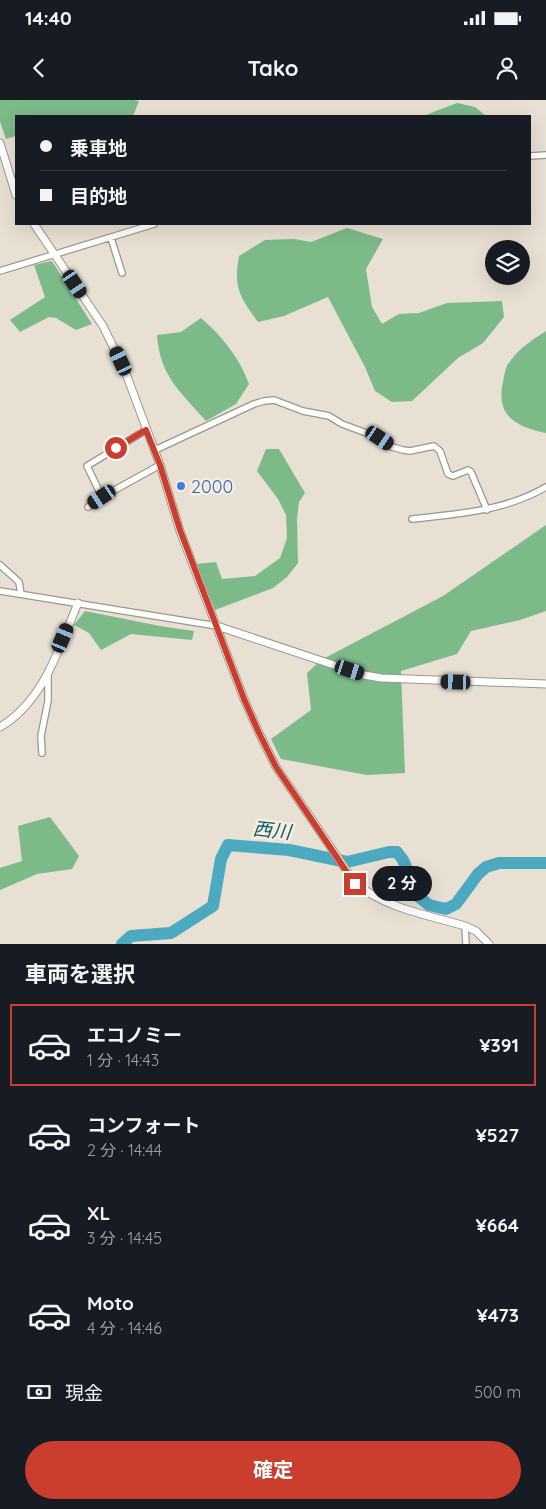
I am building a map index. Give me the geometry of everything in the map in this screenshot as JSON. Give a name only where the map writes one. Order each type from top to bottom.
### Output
[{"type":"street","points":[[0,143],[15,192]]},
{"type":"street","points":[[531,156],[546,155]]},
{"type":"street","points":[[35,225],[103,326],[116,350],[155,450],[180,530],[244,699],[276,767],[355,884],[365,892],[386,902],[465,926],[476,932],[489,944]]},
{"type":"street","points":[[0,271],[151,225]]},
{"type":"street","points":[[111,238],[122,273]]},
{"type":"street","points":[[155,450],[254,404],[274,400],[303,410],[329,416],[342,424],[380,438],[392,447],[410,451],[434,446],[440,451],[448,474],[453,476],[468,470],[471,472],[487,510]]},
{"type":"street","points":[[102,497],[87,466],[146,430]]},
{"type":"street","points":[[88,507],[102,497],[160,465]]},
{"type":"street","points":[[412,519],[487,510],[516,502],[546,487]]},
{"type":"street","points":[[0,565],[19,582],[20,594]]},
{"type":"street","points":[[0,591],[217,626],[364,675],[381,678],[546,684]]},
{"type":"street","points":[[0,727],[9,722],[31,700],[48,672],[78,603]]},
{"type":"street","points":[[42,753],[41,736],[48,701],[48,672]]},
{"type":"street","points":[[465,926],[466,944]]},
{"type":"green space","points":[[0,100],[139,101],[133,115],[15,115],[15,136],[6,139],[0,122]]},
{"type":"green space","points":[[457,103],[475,107],[485,115],[426,115]]},
{"type":"green space","points":[[347,228],[383,239],[366,269],[372,307],[382,324],[399,314],[419,313],[447,303],[502,301],[504,317],[483,343],[458,358],[412,401],[392,402],[375,391],[365,367],[328,297],[284,316],[258,322],[242,299],[237,276],[239,256],[265,240],[294,239],[311,242]]},
{"type":"green space","points":[[52,261],[92,324],[76,330],[56,318],[49,317],[20,332],[10,320],[45,297],[34,265]]},
{"type":"green space","points":[[201,318],[229,348],[249,384],[236,404],[206,421],[180,392],[167,373],[162,362],[157,335],[181,332]]},
{"type":"green space","points":[[546,331],[546,433],[526,427],[511,418],[505,411],[501,394],[508,364],[530,341]]},
{"type":"green space","points":[[266,449],[279,449],[305,493],[299,502],[297,519],[298,563],[287,577],[273,588],[215,610],[197,564],[216,562],[222,579],[255,576],[280,558],[287,538],[286,515],[278,499],[257,471]]},
{"type":"green space","points":[[546,525],[546,611],[520,620],[471,631],[457,654],[401,671],[405,773],[367,775],[281,759],[271,739],[311,710],[307,673],[321,660],[443,596]]},
{"type":"green space","points":[[85,611],[194,631],[192,640],[131,634],[101,650],[89,633],[74,625]]},
{"type":"green space","points":[[50,817],[79,856],[72,869],[37,874],[0,890],[0,868],[22,861],[18,826]]},
{"type":"waterway","name":"西川","points":[[122,944],[131,936],[171,933],[213,906],[221,859],[228,845],[289,850],[347,862],[389,852],[397,852],[403,860],[419,897],[429,905],[446,909],[456,904],[478,874],[486,867],[499,863],[546,863]]},
{"type":"place","name":"2000","points":[[181,486]]},
{"type":"route","points":[[116,448],[146,430],[155,450],[180,530],[244,699],[259,733],[276,767],[355,884]]}]
